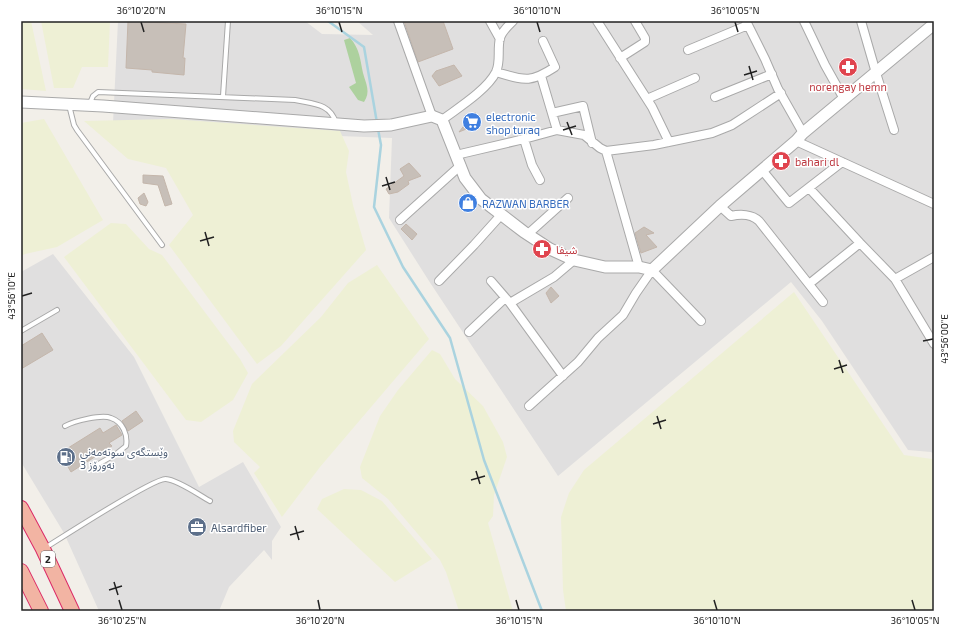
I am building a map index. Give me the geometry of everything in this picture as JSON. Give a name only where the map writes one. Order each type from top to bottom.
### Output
[{"type":"highway","name":"2","points":[[21,508],[43,549],[72,611]]},
{"type":"highway","points":[[21,571],[39,610]]},
{"type":"street","points":[[398,21],[437,118],[461,165],[465,178],[481,200],[550,249],[574,260],[605,267],[639,267],[652,270],[702,321]]},
{"type":"street","points":[[490,21],[500,39]]},
{"type":"street","points":[[21,102],[69,104],[364,126],[391,125],[437,118],[471,99],[492,79],[498,64],[500,39],[506,28],[513,21]]},
{"type":"street","points":[[598,21],[647,99],[669,142]]},
{"type":"street","points":[[620,58],[645,42],[645,38],[635,21]]},
{"type":"street","points":[[804,21],[844,99]]},
{"type":"street","points":[[861,21],[894,130]]},
{"type":"street","points":[[688,50],[747,23],[781,93],[799,137],[842,162],[934,204]]},
{"type":"street","points":[[529,406],[578,362],[598,338],[623,315],[652,270],[720,206],[799,137],[934,24]]},
{"type":"street","points":[[496,72],[518,79],[528,80],[541,76],[555,67],[543,41]]},
{"type":"street","points":[[715,98],[772,74]]},
{"type":"street","points":[[541,76],[557,130]]},
{"type":"street","points":[[647,99],[695,78]]},
{"type":"street","points":[[456,155],[557,130],[584,135],[606,151],[669,142],[712,133],[732,125],[781,93]]},
{"type":"street","points":[[552,113],[583,106],[592,142]]},
{"type":"street","points":[[524,139],[532,165],[540,180]]},
{"type":"street","points":[[606,151],[639,267]]},
{"type":"street","points":[[762,170],[789,203],[842,162]]},
{"type":"street","points":[[400,220],[461,165]]},
{"type":"street","points":[[809,188],[860,244],[895,279],[934,344]]},
{"type":"street","points":[[528,234],[568,198]]},
{"type":"street","points":[[720,206],[731,216],[752,216],[756,218],[823,302]]},
{"type":"street","points":[[438,281],[501,215]]},
{"type":"street","points":[[809,284],[860,244]]},
{"type":"street","points":[[895,279],[934,257]]},
{"type":"street","points":[[469,332],[508,300],[531,292],[554,277],[574,260]]},
{"type":"street","points":[[491,281],[508,300],[563,376]]},
{"type":"lane","points":[[223,96],[228,21]]},
{"type":"lane","points":[[89,106],[93,96],[98,92],[295,100],[322,106],[330,111],[334,116],[336,123]]},
{"type":"lane","points":[[69,104],[74,125],[77,130],[162,246]]},
{"type":"lane","points":[[21,330],[57,310]]},
{"type":"lane","points":[[65,426],[96,417],[111,418],[122,425],[126,434],[126,446],[116,454],[95,466]]},
{"type":"lane","points":[[43,549],[135,493],[156,481],[166,478],[177,482],[210,501]]},
{"type":"shaded area","points":[[118,21],[305,21],[322,34],[373,35],[357,21],[934,21],[934,454],[931,452],[908,450],[822,321],[791,282],[558,476],[389,218],[392,138],[211,131],[113,123]]},
{"type":"shaded area","points":[[53,254],[134,357],[199,487],[243,462],[281,527],[272,541],[272,560],[264,550],[229,587],[219,611],[99,611],[64,533],[21,462],[21,272]]},
{"type":"green space","points":[[21,21],[31,21],[46,91],[21,89]]},
{"type":"green space","points":[[41,21],[110,21],[108,67],[82,67],[73,88],[54,88]]},
{"type":"green space","points":[[350,38],[358,50],[368,91],[364,102],[358,100],[349,87],[356,83],[344,40]]},
{"type":"green space","points":[[44,119],[103,220],[57,247],[21,256],[21,123]]},
{"type":"green space","points":[[171,119],[340,131],[349,151],[346,172],[353,205],[366,250],[281,346],[257,364],[169,245],[193,215],[166,168],[128,159],[84,121]]},
{"type":"green space","points":[[111,223],[126,224],[149,249],[162,255],[240,359],[248,373],[233,400],[201,422],[186,420],[64,257]]},
{"type":"green space","points":[[377,265],[429,339],[320,467],[282,517],[254,473],[260,467],[234,442],[233,431],[252,384],[321,317],[348,283]]},
{"type":"green space","points":[[794,292],[904,455],[932,459],[934,462],[934,611],[566,611],[563,590],[561,517],[569,493],[584,470]]},
{"type":"green space","points":[[432,350],[440,354],[455,379],[483,406],[503,442],[507,457],[494,495],[493,516],[488,523],[513,611],[459,611],[446,572],[440,560],[388,499],[362,478],[360,467],[380,416],[398,390]]},
{"type":"green space","points":[[344,489],[361,490],[382,501],[432,559],[395,582],[317,509],[322,499]]},
{"type":"building","points":[[128,21],[186,24],[183,58],[185,58],[184,75],[126,68]]},
{"type":"building","points":[[404,21],[443,21],[453,49],[418,62]]},
{"type":"building","points":[[454,65],[462,76],[439,86],[432,76],[436,71]]},
{"type":"building","points":[[475,112],[481,123],[459,132]]},
{"type":"building","points":[[409,163],[421,176],[408,181],[409,184],[398,192],[389,194],[386,189],[404,176],[400,169]]},
{"type":"building","points":[[143,175],[163,176],[172,204],[165,206],[158,185],[143,183]]},
{"type":"building","points":[[144,193],[148,202],[146,206],[140,204],[138,198]]},
{"type":"building","points":[[406,224],[417,234],[412,240],[401,229]]},
{"type":"building","points":[[644,227],[654,233],[646,235],[657,247],[641,253],[635,233]]},
{"type":"building","points":[[551,287],[559,296],[551,303],[546,293]]},
{"type":"building","points":[[42,333],[53,350],[21,369],[21,346]]},
{"type":"building","points":[[136,411],[143,421],[128,431],[122,421]]},
{"type":"building","points":[[116,425],[122,435],[109,443],[112,446],[71,472],[60,453],[100,428],[103,433]]},
{"type":"waterway","points":[[328,21],[364,47],[377,123]]},
{"type":"waterway","points":[[378,129],[381,145],[374,207],[403,267],[450,338],[484,460],[542,611]]},
{"type":"place","name":"norengay hemn","points":[[848,67]]},
{"type":"place","name":"electronic shop turaq","points":[[472,122]]},
{"type":"place","name":"bahari dl","points":[[781,161]]},
{"type":"place","name":"RAZWAN BARBER","points":[[468,203]]},
{"type":"place","name":"شیفا","points":[[542,249]]},
{"type":"place","name":"وێستگەی سوتەمەنی نەورۆز 3","points":[[66,457]]},
{"type":"place","name":"Alsardfiber","points":[[197,527]]}]
